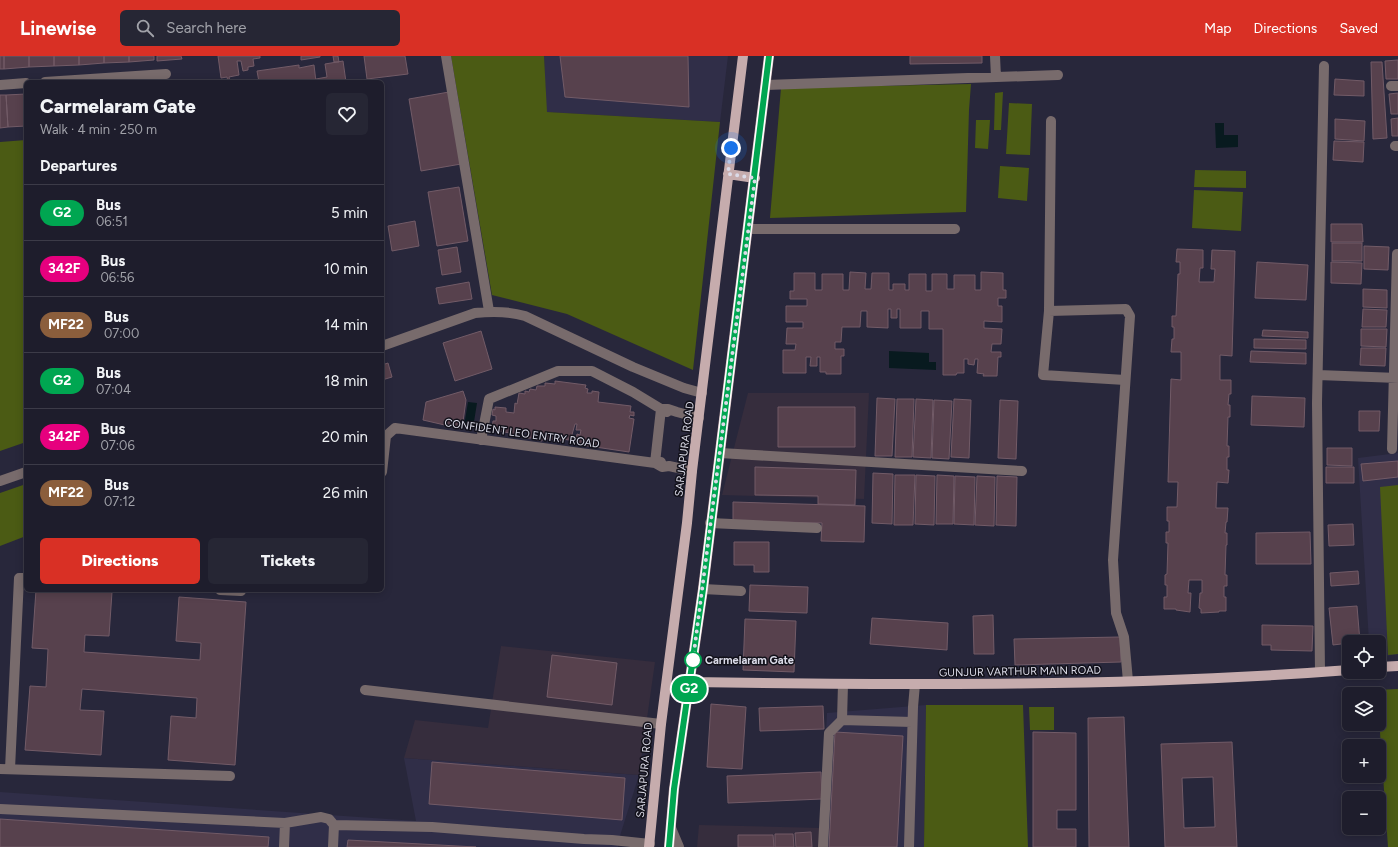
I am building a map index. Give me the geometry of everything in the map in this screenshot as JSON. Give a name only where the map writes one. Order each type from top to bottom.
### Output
[{"type":"main road","name":"SARJAPURA ROAD","points":[[648,846],[661,724],[687,523],[692,471],[743,56]]},
{"type":"main road","points":[[669,847],[674,789],[703,589],[769,56]]},
{"type":"main road","points":[[728,174],[755,178]]},
{"type":"main road","points":[[1386,667],[1398,666]]},
{"type":"main road","name":"GUNJUR VARTHUR MAIN ROAD","points":[[690,682],[1033,684],[1237,677],[1342,670]]},
{"type":"street","points":[[446,56],[489,311]]},
{"type":"street","points":[[995,56],[996,77]]},
{"type":"street","points":[[1320,672],[1316,403],[1318,375],[1324,66]]},
{"type":"street","points":[[75,80],[166,74]]},
{"type":"street","points":[[766,85],[1058,75]]},
{"type":"street","points":[[0,85],[24,83]]},
{"type":"street","points":[[1051,121],[1049,311],[1043,375],[1125,380]]},
{"type":"street","points":[[748,229],[955,229]]},
{"type":"street","points":[[1392,449],[1396,378],[1397,254]]},
{"type":"street","points":[[1049,311],[1126,309],[1130,316],[1113,560],[1116,613],[1124,637],[1128,681]]},
{"type":"street","points":[[384,345],[462,317],[489,311],[513,312],[525,316],[633,367],[684,388],[702,393]]},
{"type":"street","points":[[481,440],[489,399],[558,371],[592,371],[662,409],[668,409],[699,418]]},
{"type":"street","points":[[1318,375],[1396,378]]},
{"type":"street","points":[[655,463],[662,409]]},
{"type":"street","name":"CONFIDENT LEO ENTRY ROAD","points":[[384,454],[386,436],[395,428],[655,463],[662,467],[670,466],[692,471]]},
{"type":"street","points":[[720,453],[1022,471]]},
{"type":"street","points":[[0,481],[24,473]]},
{"type":"street","points":[[710,523],[817,528]]},
{"type":"street","points":[[24,578],[18,578],[5,769],[230,776]]},
{"type":"street","points":[[703,589],[741,591]]},
{"type":"street","points":[[823,847],[829,733],[842,720],[843,684]]},
{"type":"street","points":[[909,847],[912,722],[915,684]]},
{"type":"street","points":[[365,690],[661,724]]},
{"type":"street","points":[[842,720],[912,722]]},
{"type":"street","points":[[0,809],[285,823],[321,817],[329,819],[334,825],[333,847]]},
{"type":"street","points":[[284,847],[285,823]]},
{"type":"street","points":[[334,825],[432,827],[584,843],[612,840],[648,846]]},
{"type":"street","points":[[671,828],[679,847]]},
{"type":"shaded area","points":[[544,56],[728,56],[720,122],[546,112]]},
{"type":"shaded area","points":[[1215,123],[1224,123],[1224,135],[1238,135],[1238,147],[1216,148]]},
{"type":"shaded area","points":[[889,351],[929,353],[929,362],[936,362],[936,370],[889,368]]},
{"type":"shaded area","points":[[748,393],[869,393],[864,499],[722,495]]},
{"type":"shaded area","points":[[468,402],[477,403],[473,428],[464,426]]},
{"type":"shaded area","points":[[1398,453],[1398,654],[1386,656],[1386,635],[1369,635],[1358,458]]},
{"type":"shaded area","points":[[501,646],[655,662],[639,775],[404,758],[415,720],[488,728]]},
{"type":"shaded area","points":[[926,705],[924,847],[820,847],[827,713]]},
{"type":"shaded area","points":[[404,758],[639,775],[619,839],[618,847],[0,847],[0,792],[416,821]]},
{"type":"shaded area","points":[[699,825],[821,828],[820,847],[697,847]]},
{"type":"green space","points":[[451,56],[544,56],[547,112],[720,122],[693,370],[567,314],[492,295]]},
{"type":"green space","points":[[971,84],[966,212],[770,218],[781,88]]},
{"type":"green space","points":[[1003,92],[1001,130],[994,130],[995,93]]},
{"type":"green space","points":[[1009,103],[1032,104],[1030,155],[1006,154]]},
{"type":"green space","points":[[976,120],[990,120],[988,149],[975,148]]},
{"type":"green space","points":[[24,140],[24,443],[0,451],[0,142]]},
{"type":"green space","points":[[1000,166],[1029,168],[1027,201],[998,198]]},
{"type":"green space","points":[[1195,170],[1246,171],[1246,188],[1194,187]]},
{"type":"green space","points":[[1194,190],[1243,192],[1241,231],[1192,228]]},
{"type":"green space","points":[[24,485],[24,537],[0,546],[0,493]]},
{"type":"green space","points":[[1398,485],[1398,654],[1388,655],[1380,487]]},
{"type":"green space","points":[[1398,689],[1398,847],[1388,847],[1386,791],[1384,791],[1384,783],[1386,783],[1386,739],[1380,739],[1380,731],[1386,731],[1386,690]]},
{"type":"green space","points":[[926,705],[1023,705],[1028,847],[924,847]]},
{"type":"green space","points":[[1029,707],[1054,707],[1054,730],[1030,730]]},
{"type":"building","points":[[0,56],[4,56],[4,69],[0,69]]},
{"type":"building","points":[[4,56],[29,56],[29,67],[4,69]]},
{"type":"building","points":[[29,56],[54,56],[54,66],[29,67]]},
{"type":"building","points":[[54,56],[79,56],[79,65],[54,66]]},
{"type":"building","points":[[79,56],[104,56],[104,63],[79,65]]},
{"type":"building","points":[[104,56],[129,56],[129,62],[104,63]]},
{"type":"building","points":[[129,56],[154,56],[154,60],[129,62]]},
{"type":"building","points":[[157,56],[181,56],[182,59],[157,61]]},
{"type":"building","points":[[218,56],[260,56],[260,58],[253,59],[254,66],[248,67],[248,70],[243,71],[241,61],[237,61],[239,75],[229,77],[230,80],[228,80],[227,77],[221,78]]},
{"type":"building","points":[[301,56],[320,56],[320,57],[301,60]]},
{"type":"building","points":[[333,56],[338,56],[339,62],[334,62]]},
{"type":"building","points":[[364,56],[405,56],[408,74],[367,79]]},
{"type":"building","points":[[560,56],[688,56],[689,107],[565,97]]},
{"type":"building","points":[[910,56],[982,56],[982,63],[910,64]]},
{"type":"building","points":[[1398,60],[1398,79],[1386,79],[1385,61]]},
{"type":"building","points":[[343,61],[346,80],[316,80],[327,77],[325,64]]},
{"type":"building","points":[[1371,62],[1382,62],[1387,138],[1373,139]]},
{"type":"building","points":[[299,65],[299,68],[314,65],[316,80],[259,80],[257,71]]},
{"type":"building","points":[[1335,79],[1364,81],[1364,96],[1334,95]]},
{"type":"building","points":[[449,92],[461,164],[421,171],[409,99]]},
{"type":"building","points":[[1398,93],[1398,114],[1391,114],[1389,94]]},
{"type":"building","points":[[24,94],[24,126],[8,127],[6,95]]},
{"type":"building","points":[[0,95],[6,95],[8,127],[0,128]]},
{"type":"building","points":[[1398,118],[1398,136],[1392,136],[1391,119]]},
{"type":"building","points":[[1335,119],[1365,121],[1364,141],[1335,139]]},
{"type":"building","points":[[1334,141],[1364,142],[1363,162],[1333,160]]},
{"type":"building","points":[[459,187],[468,241],[437,246],[428,192]]},
{"type":"building","points":[[415,221],[419,246],[392,251],[388,226]]},
{"type":"building","points":[[1331,224],[1362,224],[1363,242],[1331,242]]},
{"type":"building","points":[[1332,243],[1362,243],[1362,261],[1332,261]]},
{"type":"building","points":[[1364,246],[1389,247],[1388,270],[1364,269]]},
{"type":"building","points":[[457,247],[461,272],[442,275],[438,250]]},
{"type":"building","points":[[1177,249],[1203,250],[1203,268],[1200,268],[1199,282],[1214,282],[1215,269],[1211,269],[1212,250],[1235,251],[1232,356],[1220,355],[1220,380],[1231,380],[1231,394],[1229,394],[1228,405],[1230,405],[1230,417],[1228,417],[1227,446],[1229,446],[1229,457],[1227,457],[1227,470],[1229,470],[1228,483],[1217,482],[1216,508],[1228,508],[1225,533],[1227,533],[1225,575],[1227,575],[1227,586],[1224,586],[1226,611],[1219,612],[1201,613],[1201,609],[1199,608],[1200,593],[1202,593],[1202,580],[1189,580],[1188,593],[1191,593],[1190,612],[1176,609],[1164,609],[1164,597],[1167,597],[1165,575],[1167,574],[1168,543],[1166,543],[1166,532],[1169,532],[1167,507],[1177,507],[1178,482],[1168,482],[1171,379],[1181,380],[1181,352],[1171,352],[1172,339],[1174,339],[1172,316],[1176,316],[1178,274],[1180,274],[1180,262],[1176,262]]},
{"type":"building","points":[[1257,262],[1308,265],[1306,300],[1255,298]]},
{"type":"building","points":[[1331,262],[1362,263],[1361,284],[1331,283]]},
{"type":"building","points":[[850,272],[866,273],[865,289],[871,289],[872,273],[889,273],[889,290],[893,290],[893,284],[905,284],[905,290],[909,290],[909,274],[926,274],[926,291],[932,291],[932,274],[947,274],[947,289],[954,289],[954,275],[975,275],[975,290],[981,290],[981,272],[1003,273],[1003,290],[1006,290],[1006,298],[998,298],[998,306],[1002,306],[1002,322],[984,321],[984,328],[1002,329],[1001,344],[992,344],[991,352],[1001,352],[1001,357],[998,357],[997,376],[983,376],[984,374],[977,373],[978,359],[975,359],[974,365],[968,364],[968,359],[964,359],[964,373],[957,373],[956,375],[943,375],[943,329],[929,329],[929,311],[921,311],[921,328],[900,328],[900,309],[897,309],[897,318],[891,318],[891,309],[888,309],[888,328],[867,327],[867,311],[861,311],[860,327],[842,327],[841,342],[835,342],[835,349],[844,349],[844,356],[841,356],[841,374],[826,374],[826,372],[820,372],[820,357],[817,357],[817,366],[810,366],[811,357],[806,357],[806,373],[783,373],[783,350],[795,350],[796,344],[786,344],[787,328],[803,328],[803,322],[786,322],[786,306],[807,306],[807,299],[790,299],[790,291],[794,291],[794,273],[815,273],[815,290],[822,290],[822,274],[843,274],[843,290],[849,290]]},
{"type":"building","points":[[469,282],[472,299],[439,304],[436,288]]},
{"type":"building","points":[[1363,289],[1387,290],[1387,308],[1363,307]]},
{"type":"building","points":[[1363,309],[1387,310],[1386,327],[1362,327]]},
{"type":"building","points":[[1361,329],[1387,329],[1386,347],[1361,346]]},
{"type":"building","points":[[1263,330],[1308,332],[1308,338],[1262,336]]},
{"type":"building","points":[[481,331],[492,369],[455,381],[443,343]]},
{"type":"building","points":[[1254,339],[1306,340],[1306,349],[1254,348]]},
{"type":"building","points":[[1361,348],[1386,348],[1385,366],[1360,365]]},
{"type":"building","points":[[1251,351],[1306,353],[1306,364],[1250,362]]},
{"type":"building","points":[[388,363],[392,377],[384,379],[384,364]]},
{"type":"building","points":[[555,381],[586,385],[585,388],[588,389],[587,393],[592,393],[592,391],[599,392],[598,402],[631,406],[630,412],[634,412],[634,416],[630,415],[629,418],[634,419],[629,452],[575,444],[577,434],[580,435],[581,430],[576,430],[577,424],[575,424],[571,438],[569,438],[569,440],[562,439],[562,441],[542,438],[542,441],[537,440],[537,438],[528,438],[529,432],[524,431],[523,436],[521,435],[521,437],[510,436],[510,433],[492,430],[493,421],[496,421],[496,416],[492,415],[495,407],[506,408],[506,412],[514,413],[515,403],[517,404],[519,393],[525,394],[525,391],[529,392],[530,389],[536,390],[537,386],[545,386],[545,383],[555,384]]},
{"type":"building","points":[[463,391],[466,400],[462,429],[423,420],[426,402]]},
{"type":"building","points":[[1252,396],[1305,398],[1304,427],[1251,425]]},
{"type":"building","points":[[877,398],[895,399],[892,456],[875,456]]},
{"type":"building","points":[[897,399],[914,399],[912,457],[895,457]]},
{"type":"building","points":[[916,399],[933,400],[931,458],[913,457]]},
{"type":"building","points":[[954,399],[971,400],[969,458],[951,457]]},
{"type":"building","points":[[934,400],[952,401],[949,459],[932,458]]},
{"type":"building","points":[[1000,400],[1018,401],[1016,459],[998,458]]},
{"type":"building","points":[[778,407],[855,407],[855,447],[778,447]]},
{"type":"building","points":[[1359,411],[1380,411],[1379,431],[1359,431]]},
{"type":"building","points":[[1327,448],[1352,448],[1352,466],[1327,465]]},
{"type":"building","points":[[1398,461],[1398,477],[1363,481],[1361,464]]},
{"type":"building","points":[[755,467],[856,470],[855,505],[818,504],[818,496],[755,495]]},
{"type":"building","points":[[1326,467],[1354,467],[1354,483],[1326,483]]},
{"type":"building","points":[[873,473],[893,474],[892,524],[872,523]]},
{"type":"building","points":[[895,475],[915,475],[913,525],[894,525]]},
{"type":"building","points":[[916,475],[935,476],[934,525],[915,524]]},
{"type":"building","points":[[937,475],[954,476],[953,524],[936,524]]},
{"type":"building","points":[[955,476],[975,477],[974,525],[954,524]]},
{"type":"building","points":[[977,476],[995,477],[994,526],[975,525]]},
{"type":"building","points":[[997,476],[1017,477],[1016,526],[996,525]]},
{"type":"building","points":[[733,502],[865,506],[864,542],[821,541],[822,523],[733,521]]},
{"type":"building","points":[[1353,524],[1354,545],[1329,546],[1328,525]]},
{"type":"building","points":[[1310,532],[1311,564],[1256,564],[1256,533]]},
{"type":"building","points":[[734,542],[769,542],[769,572],[754,572],[754,565],[734,565]]},
{"type":"building","points":[[1358,571],[1359,584],[1331,586],[1330,573]]},
{"type":"building","points":[[750,585],[808,587],[807,613],[749,611]]},
{"type":"building","points":[[36,592],[112,592],[109,636],[85,635],[84,652],[200,660],[201,643],[176,641],[179,597],[246,602],[235,765],[168,760],[171,716],[196,718],[197,698],[82,689],[80,710],[104,711],[101,755],[25,750],[30,686],[46,687],[48,649],[32,648]]},
{"type":"building","points":[[1357,606],[1359,635],[1342,635],[1342,644],[1333,645],[1329,608]]},
{"type":"building","points":[[993,615],[994,654],[974,654],[973,616]]},
{"type":"building","points":[[872,618],[948,623],[947,650],[870,644]]},
{"type":"building","points":[[745,619],[796,621],[794,672],[743,670]]},
{"type":"building","points":[[1262,625],[1313,626],[1312,651],[1271,650],[1271,645],[1262,645]]},
{"type":"building","points":[[1120,637],[1121,662],[1015,665],[1014,639]]},
{"type":"building","points":[[552,655],[617,663],[612,705],[547,697]]},
{"type":"building","points":[[711,704],[746,707],[742,769],[707,767]]},
{"type":"building","points":[[823,706],[824,729],[760,731],[759,708]]},
{"type":"building","points":[[1124,717],[1129,847],[1089,847],[1088,718]]},
{"type":"building","points":[[835,732],[903,736],[897,847],[829,847]]},
{"type":"building","points":[[1033,732],[1076,733],[1076,810],[1057,810],[1057,829],[1076,829],[1076,847],[1033,847]]},
{"type":"building","points":[[1232,742],[1237,847],[1165,847],[1161,744]],"holes":[[[1213,777],[1215,827],[1184,828],[1182,778]]]},
{"type":"building","points":[[432,762],[625,778],[622,820],[429,804]]},
{"type":"building","points":[[821,772],[822,799],[728,803],[727,776]]},
{"type":"building","points":[[0,819],[269,837],[268,847],[0,847]]},
{"type":"building","points":[[811,832],[812,847],[796,847],[795,833]]},
{"type":"building","points":[[775,834],[793,834],[794,847],[775,847]]},
{"type":"building","points":[[738,835],[773,835],[774,847],[738,847]]},
{"type":"building","points":[[348,840],[476,847],[347,847]]},
{"type":"bus line","name":"G2","points":[[669,847],[674,789],[703,589],[769,56]]},
{"type":"place","name":"Carmelaram Gate","points":[[693,660]]},
{"type":"route","points":[[693,660],[755,178],[728,174],[731,148]]}]
